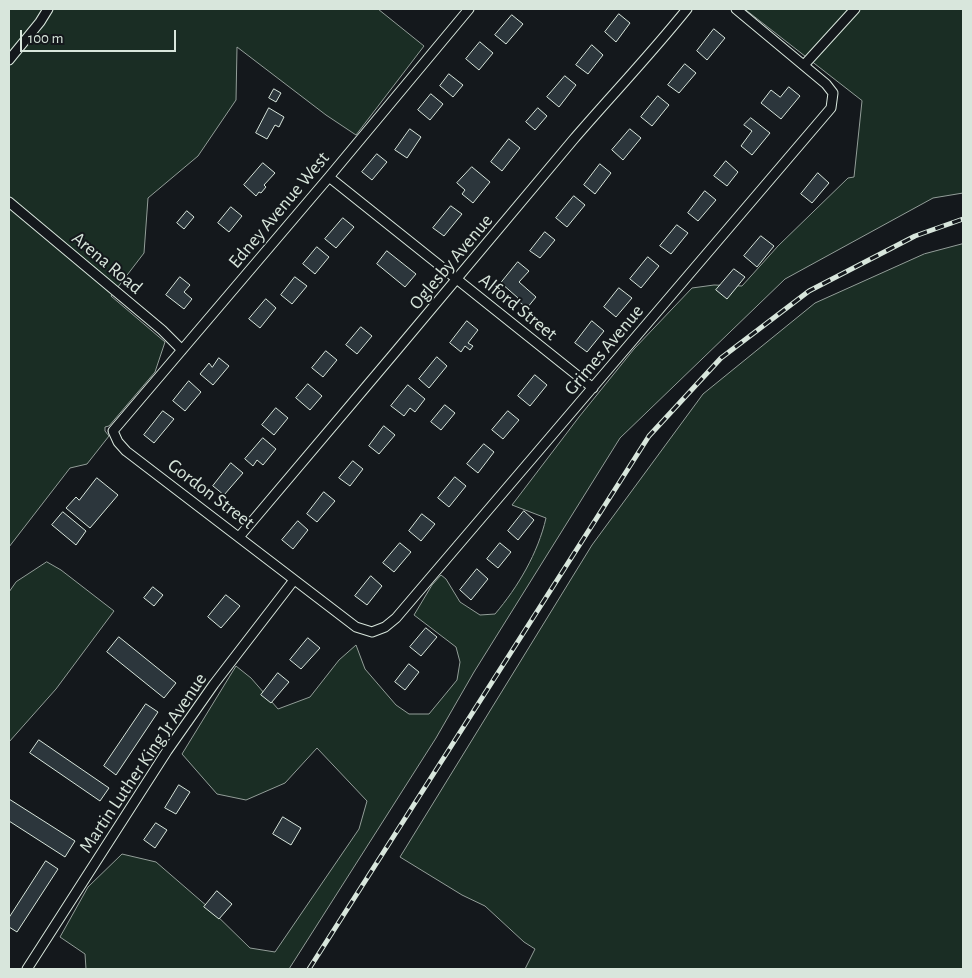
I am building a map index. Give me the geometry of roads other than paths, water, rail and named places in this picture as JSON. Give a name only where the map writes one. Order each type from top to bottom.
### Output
[{"type":"street","points":[[9,60],[40,22],[48,9]]},
{"type":"street","name":"Edney Avenue West","points":[[113,431],[329,178],[468,9]]},
{"type":"street","name":"Oglesby Avenue","points":[[239,537],[687,9]]},
{"type":"street","points":[[736,9],[804,65],[854,9]]},
{"type":"street","name":"Grimes Avenue","points":[[294,580],[361,630],[372,632],[385,627],[396,618],[831,108],[833,93],[826,84],[804,65]]},
{"type":"street","name":"Alford Street","points":[[329,178],[593,388]]},
{"type":"street","name":"Arena Road","points":[[9,202],[162,330],[182,350]]},
{"type":"street","name":"Gordon Street","points":[[113,431],[118,442],[126,451],[294,580]]},
{"type":"street","name":"Martin Luther King Jr Avenue","points":[[27,969],[167,751],[214,684],[294,580]]},
{"type":"railway","points":[[309,969],[649,436],[721,358],[809,291],[915,236],[963,219]]}]
